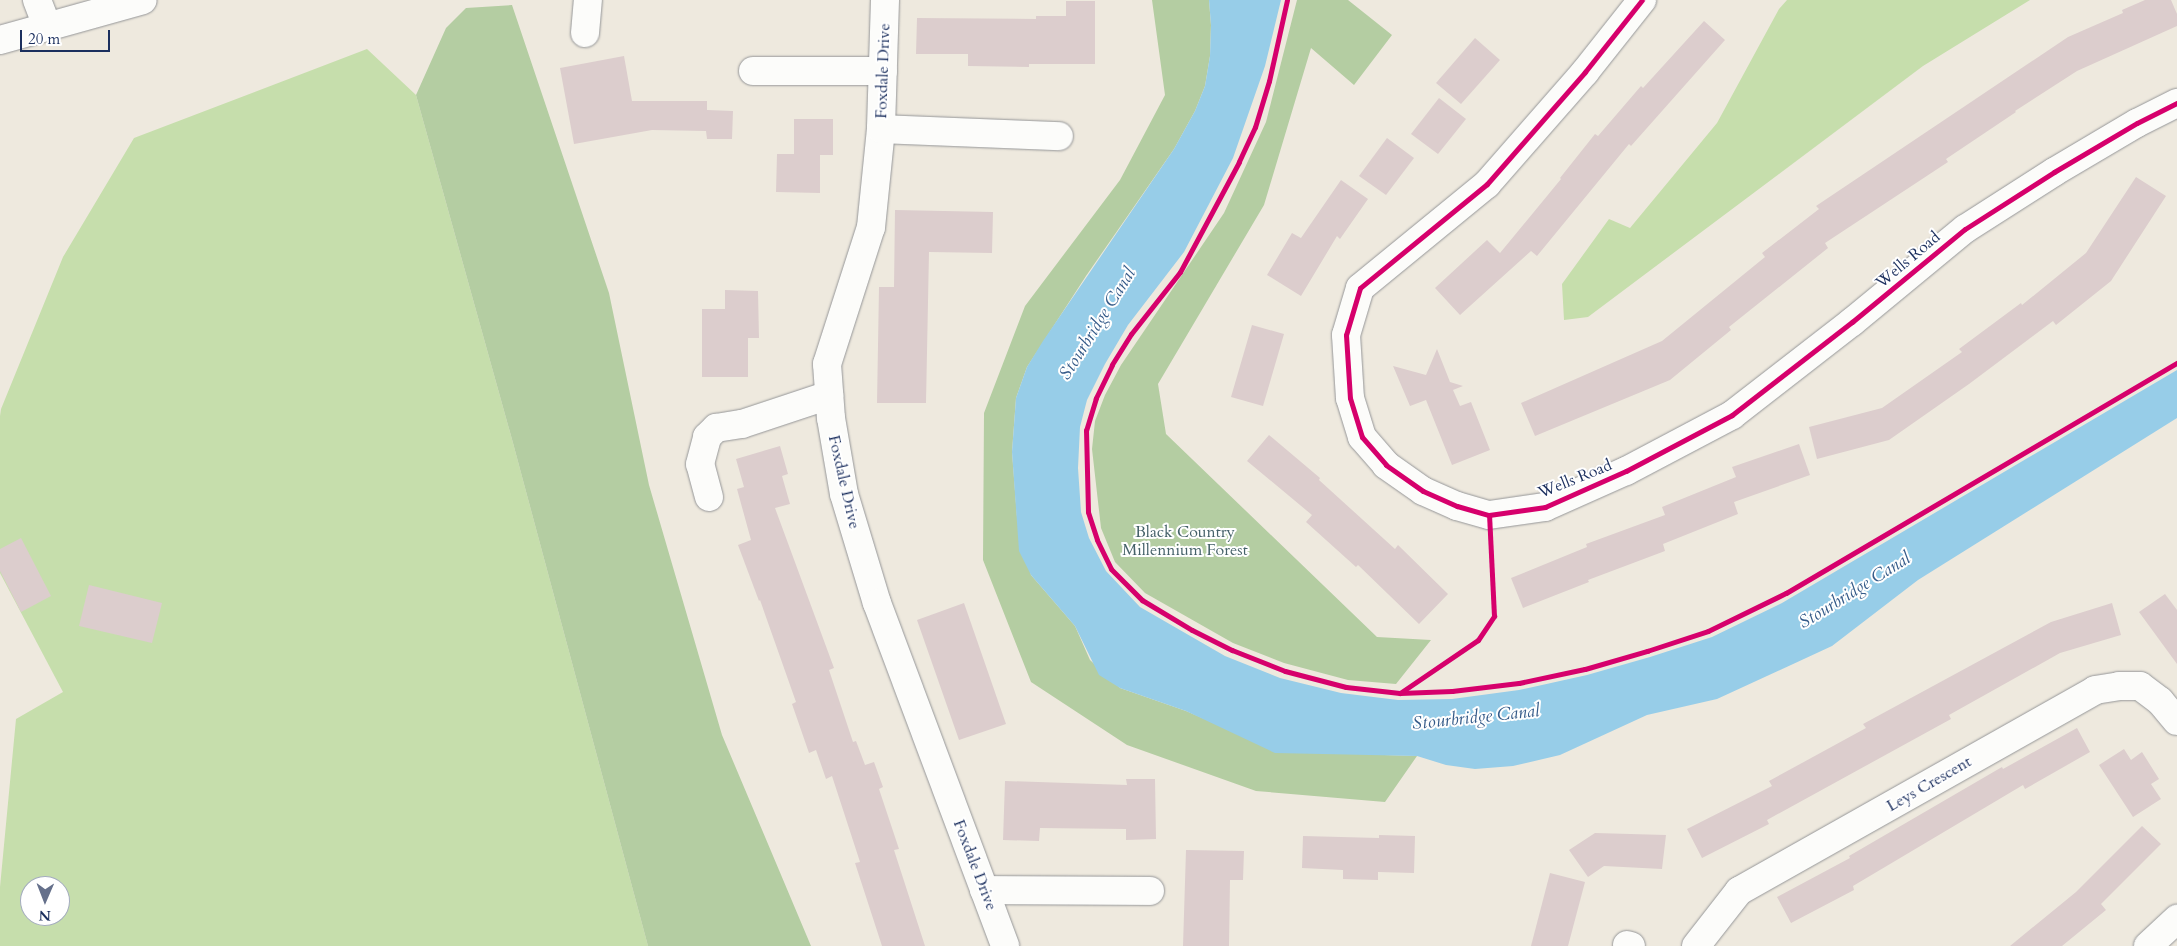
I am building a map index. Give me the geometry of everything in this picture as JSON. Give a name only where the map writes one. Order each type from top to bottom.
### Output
[{"type":"street","points":[[37,0],[47,26]]},
{"type":"street","points":[[0,40],[143,0]]},
{"type":"street","points":[[585,33],[588,0]]},
{"type":"street","name":"Foxdale Drive","points":[[885,0],[881,129],[871,227],[827,364],[830,418],[844,494],[877,603],[1005,946]]},
{"type":"street","name":"Wells Road","points":[[1642,0],[1585,72],[1487,184],[1360,288],[1346,335],[1350,398],[1362,437],[1386,465],[1423,491],[1457,506],[1489,515],[1545,507],[1626,472],[1732,416],[1852,322],[1965,229],[2054,172],[2137,123],[2177,103]]},
{"type":"street","points":[[753,71],[883,71]]},
{"type":"street","points":[[881,129],[1059,136]]},
{"type":"street","points":[[709,497],[700,464],[706,437],[716,428],[742,424],[829,395]]},
{"type":"street","name":"Leys Crescent","points":[[1696,946],[1739,892],[2095,690],[2119,686],[2140,686],[2160,701],[2177,721]]},
{"type":"street","points":[[984,890],[1150,891]]},
{"type":"street","points":[[2148,946],[2177,919]]},
{"type":"street","points":[[1627,945],[1631,946]]},
{"type":"green space","points":[[1152,0],[1209,0],[1211,25],[1210,56],[1205,86],[1195,111],[1174,149],[1086,276],[1027,367],[1016,398],[1012,452],[1017,517],[1031,575],[1075,626],[1090,660],[1120,688],[1186,711],[1230,730],[1384,755],[1417,756],[1385,802],[1256,791],[1127,745],[1031,682],[983,560],[984,413],[1025,306],[1120,180],[1165,95]]},
{"type":"green space","name":"Black Country Millennium Forest","points":[[1297,0],[1348,0],[1392,35],[1354,85],[1311,48],[1264,205],[1158,384],[1166,434],[1377,637],[1431,640],[1396,684],[1348,680],[1284,663],[1233,643],[1145,593],[1115,562],[1101,528],[1092,449],[1095,421],[1105,395],[1121,365],[1224,213],[1266,122]]},
{"type":"green space","points":[[1787,0],[2030,0],[1923,66],[1588,317],[1564,320],[1562,284],[1609,219],[1630,228],[1717,123],[1779,9]]},
{"type":"green space","points":[[512,5],[609,293],[649,485],[722,735],[811,946],[648,946],[513,443],[416,95],[446,28],[466,8]]},
{"type":"green space","points":[[367,49],[416,95],[513,443],[648,946],[0,946],[0,887],[16,719],[63,692],[0,573],[0,416],[1,409],[63,257],[134,138]]},
{"type":"water","name":"Stourbridge Canal","points":[[1209,0],[1281,0],[1265,66],[1233,158],[1184,252],[1128,325],[1087,400],[1080,427],[1078,468],[1081,512],[1089,538],[1106,571],[1140,607],[1225,656],[1280,678],[1341,693],[1398,700],[1452,699],[1519,690],[1587,675],[1712,637],[1782,603],[2177,370],[2177,418],[1918,580],[1832,646],[1717,699],[1647,715],[1560,755],[1513,766],[1475,769],[1446,765],[1417,756],[1275,753],[1186,711],[1120,688],[1099,675],[1075,626],[1031,575],[1019,551],[1012,452],[1016,398],[1027,367],[1043,341],[1174,149],[1195,111],[1205,86],[1210,56],[1211,25]]},
{"type":"building","points":[[2145,0],[2171,0],[2177,14],[2177,26],[2077,71],[1946,159],[1948,162],[1825,243],[1828,248],[1729,327],[1731,330],[1670,380],[1535,436],[1521,403],[1662,341],[1765,257],[1762,253],[1819,209],[1816,206],[2068,37],[2123,13],[2122,10]]},
{"type":"building","points":[[1066,1],[1095,1],[1095,64],[1029,64],[1029,67],[968,66],[968,54],[916,54],[917,18],[1036,19],[1036,16],[1066,16]]},
{"type":"building","points":[[1704,21],[1725,40],[1631,146],[1629,144],[1537,256],[1531,251],[1460,315],[1435,288],[1487,240],[1500,253],[1561,179],[1595,134],[1598,136],[1641,86],[1643,88]]},
{"type":"building","points":[[1475,38],[1500,60],[1461,104],[1436,83]]},
{"type":"building","points":[[624,56],[632,101],[707,101],[707,110],[733,111],[732,139],[707,139],[706,131],[652,130],[574,144],[560,68]]},
{"type":"building","points":[[1439,98],[1466,119],[1438,154],[1411,134]]},
{"type":"building","points":[[794,119],[833,119],[833,155],[820,155],[820,193],[776,192],[777,154],[794,154]]},
{"type":"building","points":[[1387,138],[1414,158],[1386,195],[1359,176]]},
{"type":"building","points":[[2136,177],[2166,196],[2111,281],[2056,325],[2053,321],[1969,384],[1889,440],[1817,459],[1809,427],[1882,408],[1962,352],[1959,349],[2021,303],[2022,305],[2086,253]]},
{"type":"building","points":[[1341,180],[1368,199],[1340,239],[1337,236],[1301,296],[1267,275],[1292,233],[1301,238]]},
{"type":"building","points":[[895,210],[993,212],[992,253],[929,252],[926,403],[877,403],[879,287],[894,287]]},
{"type":"building","points":[[725,290],[758,291],[759,338],[748,338],[748,377],[702,377],[702,309],[725,309]]},
{"type":"building","points":[[1252,325],[1284,334],[1263,406],[1231,397]]},
{"type":"building","points":[[1437,349],[1450,382],[1463,386],[1453,390],[1460,406],[1471,402],[1490,450],[1452,465],[1426,400],[1410,406],[1393,366],[1426,375]]},
{"type":"building","points":[[1269,435],[1320,478],[1319,480],[1395,549],[1398,545],[1448,594],[1419,624],[1358,565],[1356,567],[1306,522],[1312,515],[1247,461]]},
{"type":"building","points":[[1799,444],[1810,475],[1734,502],[1738,514],[1663,544],[1665,551],[1588,580],[1589,582],[1523,608],[1511,578],[1587,547],[1586,544],[1665,515],[1662,507],[1736,477],[1732,467]]},
{"type":"building","points":[[780,446],[788,474],[782,476],[790,504],[775,508],[834,668],[829,670],[853,742],[856,741],[865,765],[874,762],[883,787],[879,789],[899,849],[894,850],[925,946],[882,946],[855,863],[860,862],[832,776],[826,779],[816,750],[809,753],[792,704],[796,702],[760,600],[738,545],[751,540],[737,489],[744,487],[736,459]]},
{"type":"building","points":[[21,538],[51,596],[21,612],[0,571],[0,549]]},
{"type":"building","points":[[89,585],[162,603],[152,643],[79,626]]},
{"type":"building","points":[[2165,594],[2177,610],[2177,664],[2139,612]]},
{"type":"building","points":[[964,603],[1006,724],[959,740],[917,620]]},
{"type":"building","points":[[2112,603],[2121,635],[2060,653],[1949,715],[1951,719],[1767,820],[1769,824],[1702,858],[1687,829],[1772,786],[1769,781],[1866,728],[1863,724],[2051,622]]},
{"type":"building","points":[[2077,728],[2090,752],[2025,789],[2023,785],[1853,886],[1854,890],[1791,923],[1777,897],[1850,858],[1849,856],[2002,767],[2003,769]]},
{"type":"building","points":[[2124,749],[2131,760],[2142,752],[2159,779],[2151,784],[2161,799],[2133,817],[2099,765]]},
{"type":"building","points":[[1126,779],[1155,779],[1156,839],[1126,840],[1126,829],[1040,828],[1039,841],[1003,840],[1005,781],[1127,785]]},
{"type":"building","points":[[2142,826],[2161,844],[2101,904],[2106,910],[2062,946],[2010,946],[2076,892]]},
{"type":"building","points":[[1595,833],[1666,835],[1662,869],[1604,866],[1588,877],[1569,850]]},
{"type":"building","points":[[1379,835],[1415,836],[1414,873],[1378,872],[1378,880],[1343,879],[1343,870],[1302,868],[1303,836],[1379,838]]},
{"type":"building","points":[[1186,850],[1244,851],[1243,880],[1230,880],[1229,946],[1183,946]]},
{"type":"building","points":[[1550,873],[1585,882],[1568,946],[1531,946]]},
{"type":"cycle path","points":[[1287,0],[1269,81],[1255,127],[1239,162],[1180,272],[1131,334],[1112,365],[1096,398],[1086,430],[1088,512],[1097,540],[1111,569],[1142,600],[1192,630],[1232,650],[1285,671],[1346,687],[1400,693],[1452,691],[1519,683],[1585,669],[1647,651],[1708,631],[1786,593],[2177,363]]},
{"type":"cycle path","points":[[1642,0],[1585,72],[1487,184],[1360,288],[1346,335],[1350,398],[1362,437],[1386,465],[1423,491],[1457,506],[1489,515],[1545,507],[1626,471],[1732,415],[1852,322],[1965,229],[2054,172],[2137,123],[2177,103]]},
{"type":"cycle path","points":[[1400,693],[1478,640],[1494,616],[1489,515]]}]
